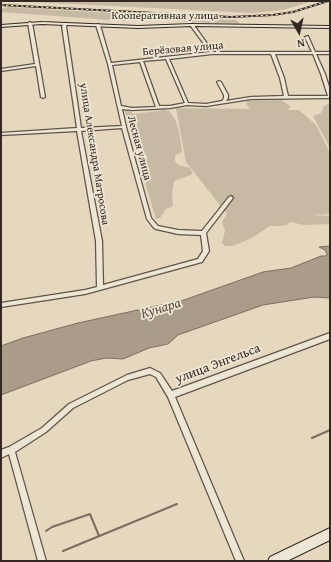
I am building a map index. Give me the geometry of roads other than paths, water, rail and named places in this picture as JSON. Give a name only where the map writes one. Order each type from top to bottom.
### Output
[{"type":"main road","name":"Кооперативная улица","points":[[1,26],[30,23],[152,27],[192,25],[330,27]]},
{"type":"main road","points":[[274,561],[330,534]]},
{"type":"street","points":[[30,23],[44,97]]},
{"type":"street","name":"улица Александра Матросова","points":[[66,24],[64,26],[99,241],[100,288]]},
{"type":"street","name":"Лесная улица","points":[[98,25],[110,64],[124,127],[149,218],[156,227],[178,232],[203,233]]},
{"type":"street","points":[[192,25],[212,54]]},
{"type":"street","points":[[119,107],[132,109],[158,108],[187,104],[219,104],[224,101],[251,98],[330,96],[323,74],[307,37]]},
{"type":"street","name":"Берёзовая улица","points":[[110,64],[212,54],[330,53]]},
{"type":"street","points":[[273,54],[282,78],[286,97]]},
{"type":"street","points":[[168,59],[187,104]]},
{"type":"street","points":[[141,61],[158,108]]},
{"type":"street","points":[[1,70],[37,65]]},
{"type":"street","points":[[323,74],[330,74]]},
{"type":"street","points":[[219,82],[226,95],[224,101]]},
{"type":"street","points":[[1,134],[80,131],[124,127]]},
{"type":"street","points":[[1,305],[85,292],[200,261],[206,251],[203,233],[231,198]]},
{"type":"street","name":"улица Энгельса","points":[[1,454],[11,450],[44,430],[71,406],[127,378],[150,371],[158,374],[171,395],[330,336]]},
{"type":"street","points":[[171,395],[240,561]]},
{"type":"street","points":[[11,450],[42,561]]},
{"type":"water","name":"Кунара","points":[[330,246],[330,298],[314,297],[263,305],[178,335],[168,344],[149,348],[123,359],[106,358],[91,361],[1,395],[1,346],[23,338],[78,323],[184,300],[263,272],[291,268],[321,256],[326,256],[327,254],[325,250],[319,247]]},
{"type":"waterway","points":[[312,438],[330,430]]},
{"type":"waterway","points":[[63,551],[177,504]]},
{"type":"waterway","points":[[46,531],[52,527],[90,514],[99,536]]},
{"type":"railway","points":[[1,5],[231,17],[273,15],[293,12],[328,1]]}]
